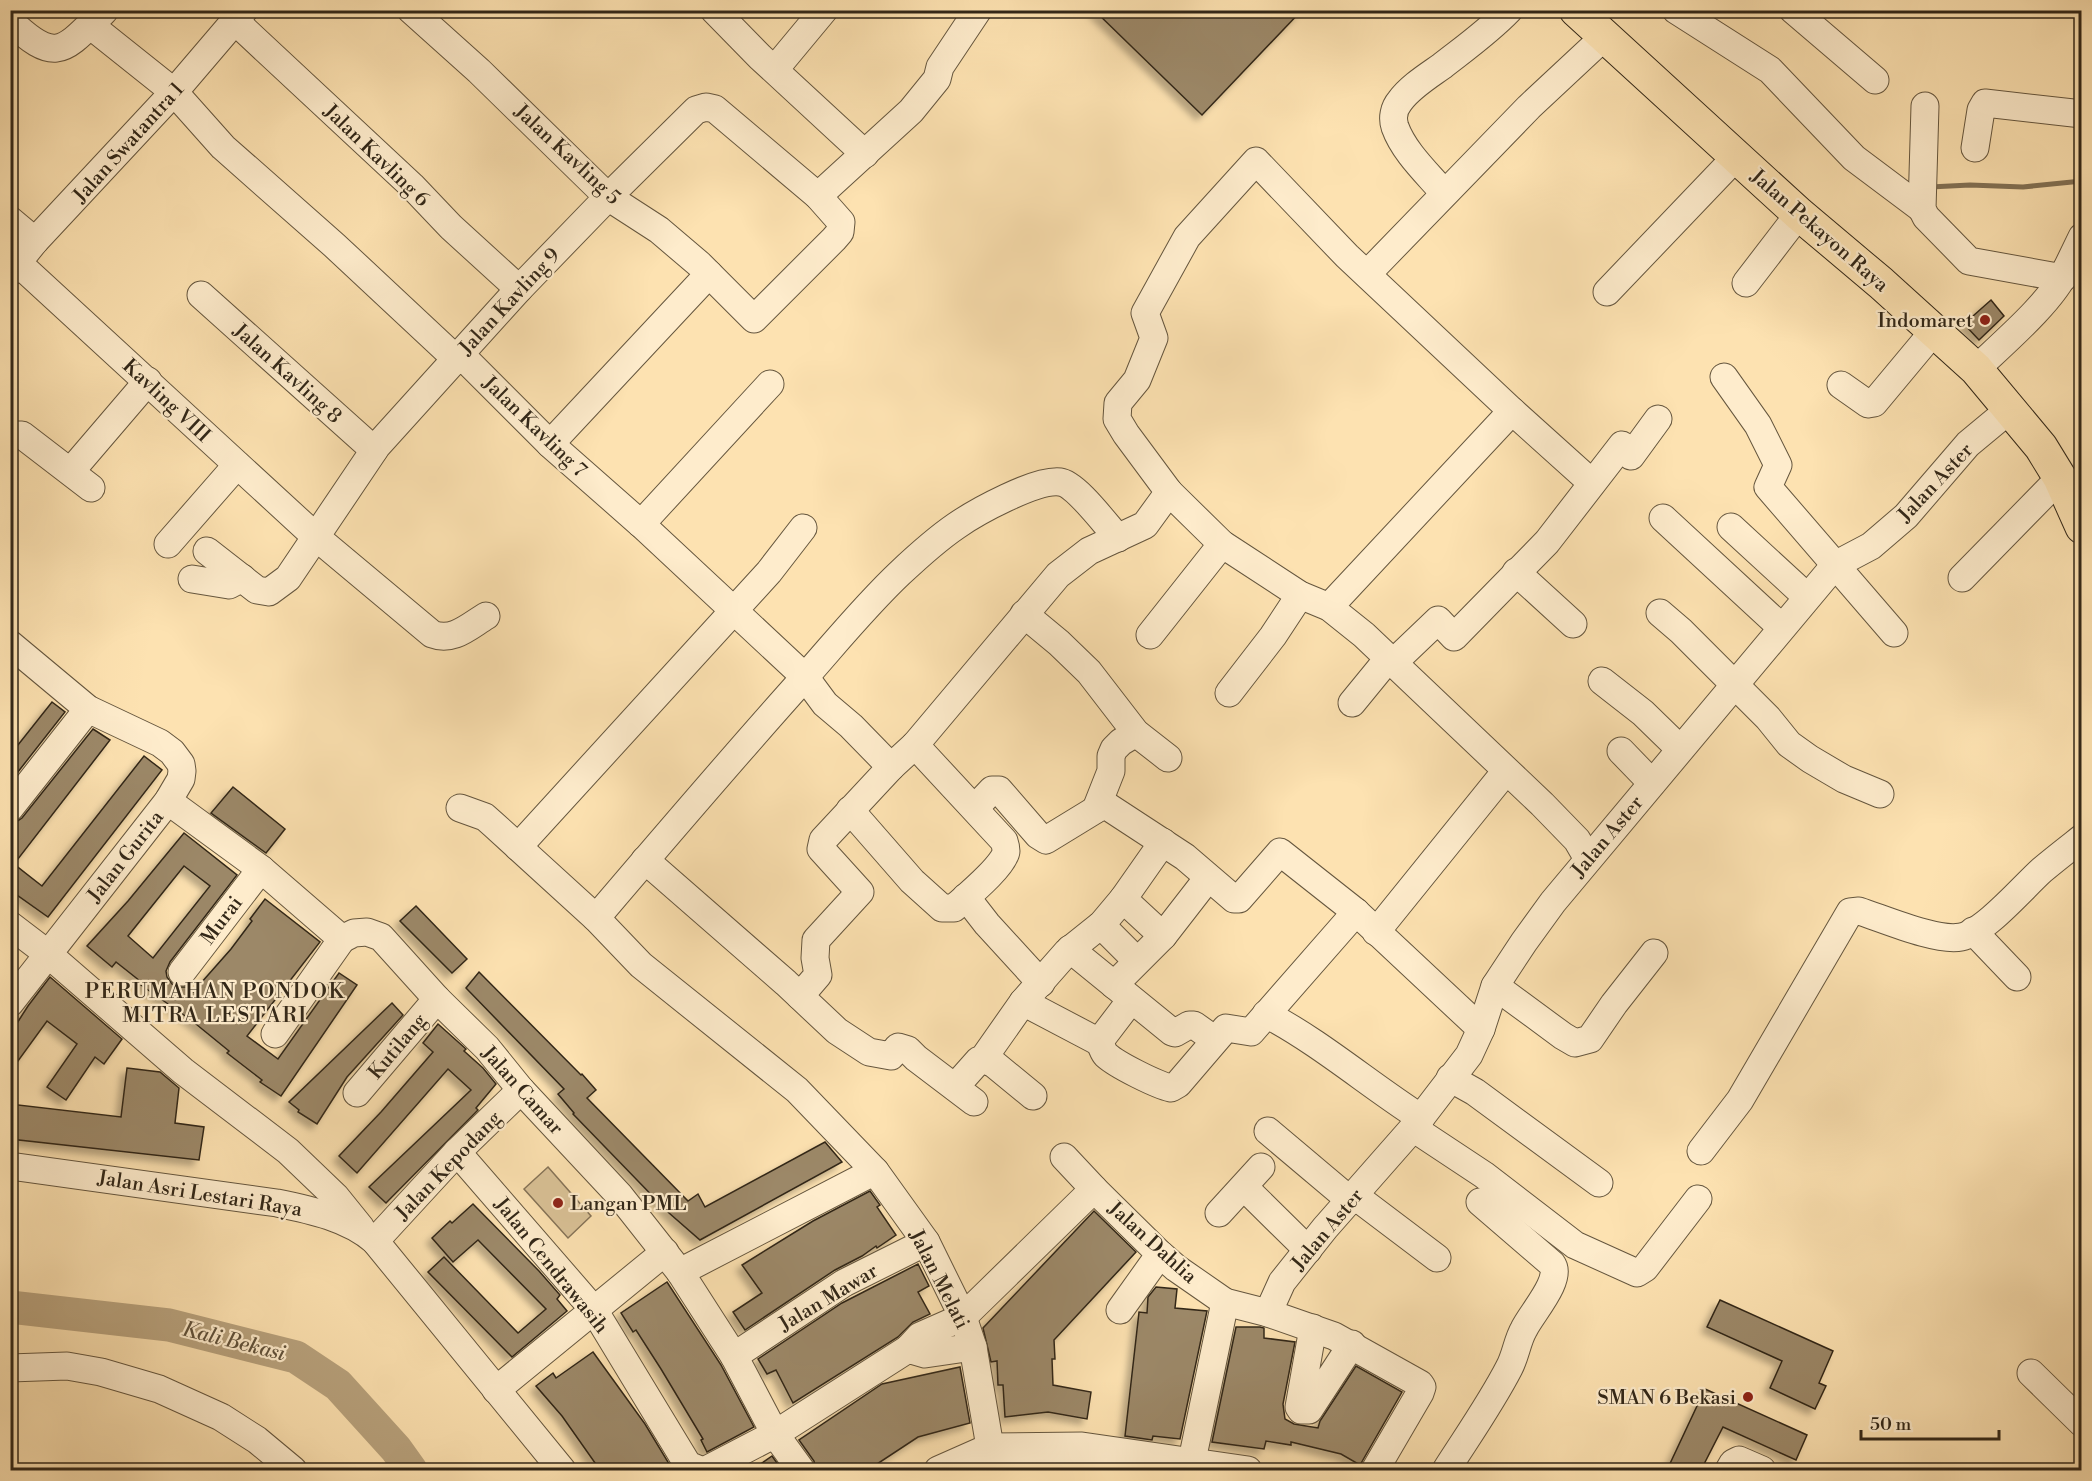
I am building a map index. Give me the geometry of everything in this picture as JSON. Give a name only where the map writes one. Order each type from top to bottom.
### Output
[{"type":"main road","name":"Jalan Pekayon Raya","points":[[1576,10],[1799,214],[1881,283],[1976,369],[2041,447],[2070,488],[2082,527]]},
{"type":"street","name":"Jalan Kavling 5","points":[[411,10],[512,102],[608,197],[659,230],[709,274],[754,319]]},
{"type":"street","points":[[714,10],[865,154]]},
{"type":"street","points":[[775,69],[824,10]]},
{"type":"street","points":[[819,196],[911,111],[938,79],[940,67],[978,10]]},
{"type":"street","points":[[1444,193],[1405,147],[1395,126],[1395,109],[1400,100],[1424,79],[1492,28],[1509,10]]},
{"type":"street","points":[[1676,10],[1770,70],[1854,158],[1922,208]]},
{"type":"street","points":[[1793,10],[1875,80]]},
{"type":"street","name":"Jalan Swatantra 1","points":[[14,268],[35,242],[174,92],[239,16]]},
{"type":"street","name":"Jalan Kavling 6","points":[[239,16],[451,227],[519,290]]},
{"type":"street","points":[[10,21],[39,45],[54,49],[65,46],[97,18]]},
{"type":"street","name":"Jalan Kavling 7","points":[[97,18],[174,92],[223,147],[334,245],[455,358],[468,362],[550,444],[805,677],[825,704],[851,726],[891,767]]},
{"type":"street","points":[[1367,274],[1529,107],[1604,36]]},
{"type":"street","points":[[1975,148],[1981,110],[1985,103],[2082,114]]},
{"type":"street","points":[[1925,106],[1922,208],[1926,217],[1969,261],[2070,273]]},
{"type":"street","name":"Jalan Kavling 9","points":[[207,551],[257,590],[269,592],[288,578],[374,450],[455,358],[608,197],[696,111],[706,107],[715,109],[819,196],[842,222],[842,228],[834,239],[754,319]]},
{"type":"street","points":[[1607,292],[1736,157]]},
{"type":"street","points":[[1588,859],[1577,840],[1542,804],[1364,635],[1329,608],[1300,595],[1222,544],[1169,492],[1126,434],[1117,419],[1118,403],[1137,380],[1154,338],[1145,313],[1187,237],[1256,161],[1367,274],[1592,483]]},
{"type":"street","points":[[1746,283],[1799,214]]},
{"type":"street","points":[[10,220],[35,242]]},
{"type":"street","points":[[1976,369],[2070,273],[2082,237]]},
{"type":"street","name":"Kavling VIII","points":[[14,268],[148,381],[315,537],[432,634],[442,638],[450,637],[486,616]]},
{"type":"street","points":[[550,444],[709,274]]},
{"type":"street","name":"Jalan Kavling 8","points":[[201,295],[374,450]]},
{"type":"street","points":[[1841,385],[1868,404],[1874,403],[1934,331]]},
{"type":"street","points":[[1724,377],[1758,425],[1778,465],[1768,487],[1894,633]]},
{"type":"street","points":[[10,435],[22,435],[81,479],[148,381]]},
{"type":"street","points":[[641,525],[770,384]]},
{"type":"street","name":"Jalan Aster","points":[[1268,1313],[1282,1282],[1417,1123],[1469,1055],[1481,1029],[1495,986],[1524,942],[1588,859],[1835,565],[1871,546],[1906,516],[1968,444],[2009,410]]},
{"type":"street","points":[[1329,608],[1512,411]]},
{"type":"street","points":[[1352,703],[1391,661],[1438,620],[1454,637],[1547,542],[1622,445],[1631,456],[1658,419]]},
{"type":"street","points":[[168,544],[237,465]]},
{"type":"street","points":[[596,918],[750,737],[860,614],[900,573],[956,526],[1009,497],[1041,484],[1063,482],[1073,489],[1118,538]]},
{"type":"street","points":[[1962,578],[2070,488]]},
{"type":"street","points":[[800,996],[818,975],[815,958],[816,940],[860,892],[820,849],[823,840],[891,767],[915,745],[1058,575],[1089,551],[1145,525],[1169,492]]},
{"type":"street","points":[[1663,518],[1781,627]]},
{"type":"street","points":[[1731,527],[1807,597]]},
{"type":"street","points":[[518,847],[785,553],[803,528]]},
{"type":"street","points":[[1150,635],[1222,544]]},
{"type":"street","points":[[1516,572],[1573,624]]},
{"type":"street","points":[[192,579],[230,585],[242,578]]},
{"type":"street","points":[[1229,693],[1273,636],[1300,595]]},
{"type":"street","points":[[1660,613],[1768,718],[1790,744],[1844,779],[1880,794]]},
{"type":"street","points":[[1024,614],[1089,672],[1136,733],[1168,758]]},
{"type":"street","points":[[10,644],[88,709],[10,808]]},
{"type":"street","points":[[1602,681],[1642,713],[1680,749]]},
{"type":"street","name":"Jalan Gurita","points":[[10,1003],[168,801],[182,779],[181,764],[172,752],[160,743],[88,709]]},
{"type":"street","points":[[1096,809],[1111,771],[1111,756],[1114,749],[1136,733]]},
{"type":"street","points":[[850,810],[912,881],[942,908],[954,908],[1004,859],[1006,850],[1004,841],[915,745]]},
{"type":"street","points":[[1621,751],[1652,783]]},
{"type":"street","points":[[1376,932],[1506,771]]},
{"type":"street","points":[[975,808],[992,790],[999,790],[1038,835],[1046,840],[1096,809],[1107,806],[1185,857],[1232,898],[1239,899],[1280,852],[1356,912],[1481,1029]]},
{"type":"street","points":[[168,801],[261,869],[342,939],[275,1034]]},
{"type":"street","name":"Jalan Melati","points":[[460,808],[485,817],[596,918],[641,965],[797,1090],[875,1171],[926,1242],[963,1317],[973,1347],[995,1463]]},
{"type":"street","points":[[1701,1151],[1740,1100],[1850,912],[1859,911],[1926,933],[1945,937],[1961,937],[1986,923],[2043,869],[2082,838]]},
{"type":"street","points":[[645,860],[837,1031],[868,1052],[891,1056],[898,1047],[909,1050],[916,1058],[965,1095],[979,1060],[983,1059],[1032,992],[1070,949],[1101,925],[1123,899],[1163,842]]},
{"type":"street","name":"Murai","points":[[182,972],[261,869]]},
{"type":"street","points":[[1099,1042],[1137,961],[1163,936],[1208,878]]},
{"type":"street","points":[[966,897],[987,924],[1032,992],[1099,1042],[1106,1054],[1142,1076],[1171,1088],[1178,1084],[1226,1028],[1251,1032],[1356,912]]},
{"type":"street","points":[[1123,899],[1163,936]]},
{"type":"street","points":[[10,925],[48,954],[183,1071],[288,1151],[336,1197],[369,1236]]},
{"type":"street","points":[[1101,925],[1137,961]]},
{"type":"street","points":[[1973,931],[2017,977]]},
{"type":"street","name":"Jalan Camar","points":[[342,939],[354,933],[367,932],[381,938],[437,999],[487,1048],[522,1090],[620,1196],[672,1262],[734,1356],[775,1434],[801,1470]]},
{"type":"street","points":[[1070,949],[1172,1032],[1175,1033],[1189,1025],[1194,1025],[1215,1040]]},
{"type":"street","points":[[1495,986],[1563,1036],[1575,1042],[1590,1039],[1614,1004],[1654,954]]},
{"type":"street","name":"Kutilang","points":[[357,1093],[437,999]]},
{"type":"street","points":[[1266,1014],[1300,1032],[1384,1094],[1417,1123],[1575,1245],[1637,1273],[1645,1268],[1698,1199]]},
{"type":"street","points":[[983,1059],[994,1064],[1033,1096]]},
{"type":"street","points":[[1450,1078],[1505,1113],[1599,1183]]},
{"type":"street","name":"Jalan Kepodang","points":[[369,1236],[522,1090]]},
{"type":"street","points":[[1268,1131],[1353,1198],[1437,1258]]},
{"type":"street","name":"Jalan Cendrawasih","points":[[457,1152],[594,1310],[688,1465],[700,1470]]},
{"type":"street","points":[[1064,1157],[1094,1189]]},
{"type":"street","name":"Jalan Asri Lestari Raya","points":[[10,1166],[277,1203],[317,1212],[369,1236],[562,1470]]},
{"type":"street","points":[[496,1390],[594,1310],[672,1262],[875,1171]]},
{"type":"street","points":[[1219,1213],[1252,1177],[1308,1250]]},
{"type":"street","name":"Jalan Dahlia","points":[[963,1317],[1094,1189],[1176,1268],[1225,1302],[1313,1328],[1352,1344],[1416,1380],[1422,1387],[1420,1393],[1375,1470]]},
{"type":"street","points":[[1446,1470],[1509,1368],[1522,1331],[1550,1287],[1555,1273],[1552,1264],[1480,1202]]},
{"type":"street","name":"Jalan Mawar","points":[[734,1356],[844,1282],[926,1242]]},
{"type":"street","points":[[1120,1310],[1160,1254]]},
{"type":"street","points":[[1191,1466],[1225,1302]]},
{"type":"street","points":[[706,1470],[775,1434],[908,1348],[920,1336],[963,1317]]},
{"type":"street","points":[[1313,1328],[1299,1407],[1301,1410],[1309,1410],[1352,1344]]},
{"type":"street","points":[[908,1348],[925,1354],[973,1347]]},
{"type":"street","points":[[10,1368],[67,1366],[101,1372],[159,1389],[221,1417],[257,1440],[293,1470]]},
{"type":"street","points":[[2031,1373],[2082,1423]]},
{"type":"street","points":[[938,1470],[995,1463],[1082,1446],[1191,1466],[1248,1470]]},
{"type":"street","points":[[1729,1470],[1733,1463],[1739,1460],[1762,1470]]},
{"type":"street","points":[[995,1463],[1100,1470]]},
{"type":"shaded area","name":"Langan PML","points":[[548,1167],[591,1216],[568,1238],[524,1189]]},
{"type":"building","points":[[1094,10],[1302,10],[1202,115]]},
{"type":"building","name":"Indomaret","points":[[1991,300],[2004,316],[1979,340],[1964,324]]},
{"type":"building","points":[[52,702],[65,712],[10,782],[10,755]]},
{"type":"building","points":[[93,729],[110,740],[14,864],[42,886],[144,756],[162,770],[48,917],[10,890],[10,823],[22,818]]},
{"type":"building","points":[[233,787],[285,829],[266,853],[211,813]]},
{"type":"building","points":[[184,833],[237,875],[170,962],[166,971],[172,984],[186,987],[193,992],[231,949],[265,899],[320,942],[247,1036],[278,1059],[339,973],[357,985],[281,1096],[260,1082],[262,1080],[227,1053],[229,1051],[191,1020],[138,983],[140,981],[116,962],[112,967],[87,946]],"holes":[[[184,866],[210,886],[153,958],[128,936]]]},
{"type":"building","points":[[416,906],[467,959],[452,973],[400,921]]},
{"type":"building","points":[[479,972],[582,1074],[596,1090],[587,1098],[688,1201],[698,1194],[705,1207],[825,1142],[842,1162],[700,1240],[669,1213],[573,1114],[558,1094],[564,1089],[466,988]]},
{"type":"building","points":[[50,977],[122,1039],[104,1064],[95,1057],[66,1100],[47,1087],[77,1044],[47,1021],[10,1072],[10,1034]]},
{"type":"building","points":[[392,1003],[403,1015],[347,1077],[317,1124],[298,1112],[299,1110],[289,1102]]},
{"type":"building","points":[[438,1024],[466,1049],[464,1051],[483,1068],[496,1084],[476,1108],[478,1110],[386,1203],[369,1187],[471,1090],[448,1069],[357,1173],[339,1156],[433,1052],[423,1043]]},
{"type":"building","points":[[127,1068],[160,1072],[179,1088],[175,1123],[204,1127],[199,1160],[10,1139],[10,1104],[121,1117]]},
{"type":"building","points":[[870,1191],[880,1205],[877,1207],[896,1235],[877,1248],[876,1246],[835,1270],[745,1330],[733,1312],[762,1293],[742,1265],[813,1221]]},
{"type":"building","points":[[473,1204],[539,1271],[560,1295],[557,1299],[567,1311],[512,1357],[428,1272],[444,1257],[518,1333],[546,1309],[478,1240],[453,1262],[432,1238]]},
{"type":"building","points":[[1094,1211],[1136,1252],[1054,1340],[1053,1385],[1091,1392],[1087,1419],[1048,1412],[1005,1417],[1003,1385],[998,1385],[997,1361],[991,1362],[983,1328]]},
{"type":"building","points":[[918,1264],[929,1286],[918,1292],[930,1314],[913,1322],[898,1337],[793,1403],[776,1370],[767,1374],[758,1359],[842,1303]]},
{"type":"building","points":[[667,1282],[721,1365],[754,1427],[707,1452],[701,1440],[703,1439],[661,1369],[636,1330],[633,1332],[621,1313]]},
{"type":"building","points":[[1156,1287],[1177,1289],[1175,1308],[1207,1311],[1180,1439],[1153,1436],[1152,1440],[1125,1436],[1139,1312],[1147,1313],[1148,1297]]},
{"type":"building","points":[[1720,1300],[1833,1351],[1819,1383],[1826,1386],[1815,1409],[1770,1388],[1782,1361],[1707,1327]]},
{"type":"building","points":[[1236,1327],[1264,1328],[1264,1338],[1295,1342],[1283,1404],[1285,1419],[1294,1424],[1318,1428],[1320,1421],[1356,1366],[1402,1392],[1360,1465],[1341,1454],[1291,1442],[1291,1445],[1266,1441],[1264,1449],[1212,1442]]},
{"type":"building","points":[[593,1352],[645,1424],[671,1467],[666,1470],[600,1470],[562,1416],[536,1386],[553,1373],[556,1378]]},
{"type":"building","points":[[960,1367],[970,1423],[918,1437],[868,1470],[816,1470],[814,1461],[799,1440],[882,1384]]},
{"type":"building","points":[[1705,1389],[1807,1435],[1796,1460],[1723,1427],[1701,1470],[1667,1470]]},
{"type":"building","points":[[772,1456],[782,1470],[752,1470]]},
{"type":"waterway","points":[[1930,187],[1970,185],[2023,187],[2082,181]]},
{"type":"waterway","name":"Kali Bekasi","points":[[10,1307],[169,1325],[296,1357],[338,1385],[396,1449],[411,1470]]},
{"type":"place","name":"Indomaret","points":[[1985,320]]},
{"type":"place","name":"Langan PML","points":[[558,1203]]},
{"type":"place","name":"SMAN 6 Bekasi","points":[[1748,1397]]},
{"type":"district","name":"PERUMAHAN PONDOK MITRA LESTARI","points":[[215,1003]]}]
